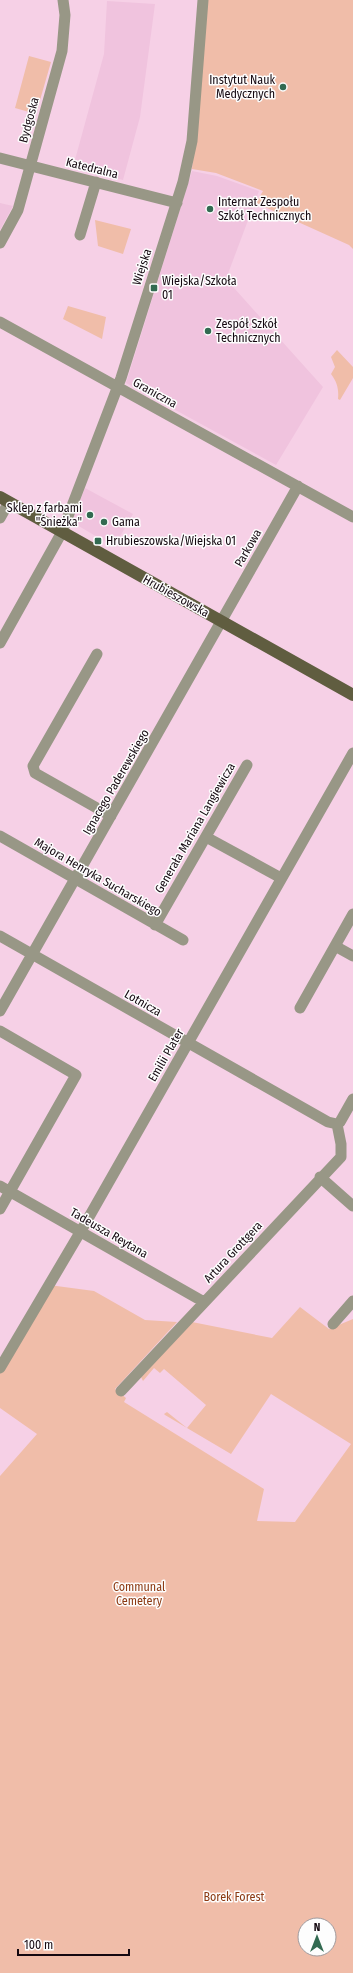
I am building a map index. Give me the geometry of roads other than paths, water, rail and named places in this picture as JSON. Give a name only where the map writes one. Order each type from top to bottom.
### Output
[{"type":"main road","name":"Hrubieszowska","points":[[5,499],[353,695]]},
{"type":"street","name":"Bydgoska","points":[[0,243],[18,210],[62,51],[65,25],[63,0]]},
{"type":"street","name":"Wiejska","points":[[0,643],[62,532],[117,387],[177,203],[192,141],[203,0]]},
{"type":"street","name":"Katedralna","points":[[0,158],[177,203]]},
{"type":"street","points":[[80,235],[96,182]]},
{"type":"street","name":"Graniczna","points":[[0,322],[353,517]]},
{"type":"street","name":"Parkowa","points":[[221,622],[298,486]]},
{"type":"street","points":[[0,518],[5,499]]},
{"type":"street","name":"Ignacego Paderewskiego","points":[[0,1011],[221,622]]},
{"type":"street","points":[[97,654],[33,766],[35,773],[111,816]]},
{"type":"street","name":"Emilii Plater","points":[[0,1368],[188,1043],[353,753]]},
{"type":"street","name":"Generała Mariana Langiewicza","points":[[155,926],[247,765]]},
{"type":"street","name":"Majora Henryka Sucharskiego","points":[[0,836],[155,926],[183,940]]},
{"type":"street","points":[[206,837],[281,878]]},
{"type":"street","points":[[300,1008],[353,914]]},
{"type":"street","name":"Lotnicza","points":[[0,936],[328,1122],[337,1124]]},
{"type":"street","points":[[335,946],[353,956]]},
{"type":"street","points":[[0,1031],[76,1075],[0,1209]]},
{"type":"street","points":[[337,1124],[340,1122],[353,1099]]},
{"type":"street","name":"Artura Grottgera","points":[[122,1391],[320,1177],[341,1157],[341,1144],[337,1124]]},
{"type":"street","points":[[320,1177],[353,1206]]},
{"type":"street","name":"Tadeusza Reytana","points":[[0,1186],[204,1302]]},
{"type":"street","points":[[332,1324],[353,1301]]},
{"type":"place","name":"Instytut Nauk Medycznych","points":[[283,87]]},
{"type":"place","name":"Internat Zespołu Szkół Technicznych","points":[[210,209]]},
{"type":"place","name":"Wiejska/Szkoła 01","points":[[154,288]]},
{"type":"place","name":"Zespół Szkół Technicznych","points":[[208,331]]},
{"type":"place","name":"Sklep z farbami \"Śnieżka\"","points":[[90,515]]},
{"type":"place","name":"Gama","points":[[104,522]]},
{"type":"place","name":"Hrubieszowska/Wiejska 01","points":[[98,541]]},
{"type":"park label","name":"Communal Cemetery","points":[[139,1594]]},
{"type":"park label","name":"Borek Forest","points":[[234,1897]]}]
